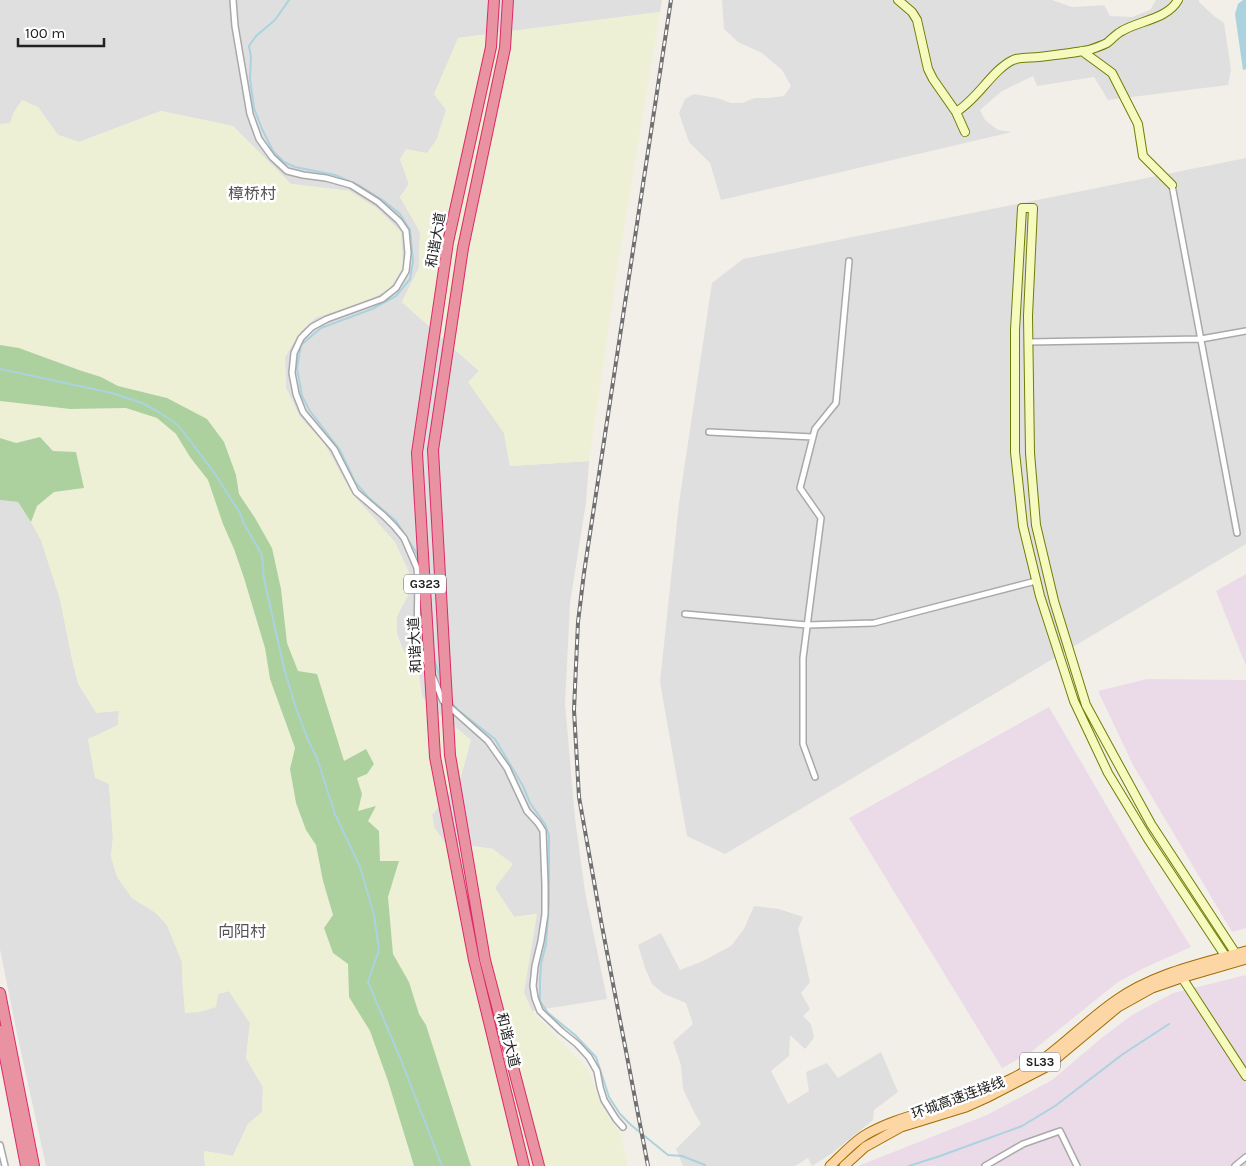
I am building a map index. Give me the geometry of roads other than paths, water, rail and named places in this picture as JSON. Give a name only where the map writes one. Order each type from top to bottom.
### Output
[{"type":"highway","name":"和谐大道","points":[[494,0],[490,47],[448,242],[417,453],[435,757],[474,960],[524,1166]]},
{"type":"highway","name":"和谐大道","points":[[508,0],[505,48],[463,248],[433,450],[450,756],[485,960],[539,1166]]},
{"type":"highway","points":[[0,993],[5,1047],[26,1166]]},
{"type":"highway","points":[[0,1031],[34,1166]]},
{"type":"main road","points":[[898,0],[912,12],[917,20],[928,69],[956,112],[965,132]]},
{"type":"main road","points":[[956,112],[964,107],[997,72],[1014,60],[1054,56],[1097,48],[1120,31],[1156,17],[1172,8],[1178,0]]},
{"type":"main road","points":[[1082,51],[1112,73],[1138,124],[1143,156],[1172,185]]},
{"type":"main road","points":[[1228,960],[1148,839],[1108,773],[1074,701],[1040,596],[1024,526],[1015,452],[1015,330],[1022,208],[1033,208],[1028,316],[1030,453],[1036,526],[1054,601],[1086,704],[1151,824],[1241,958]]},
{"type":"main road","name":"环城高速连接线","points":[[830,1166],[866,1134],[899,1120],[964,1099],[1010,1080],[1042,1061],[1116,1000],[1149,982],[1241,958],[1246,951]]},
{"type":"main road","points":[[1179,974],[1246,1076]]},
{"type":"main road","name":"环城高速连接线","points":[[844,1166],[865,1147],[901,1127],[966,1107],[1046,1067],[1118,1007],[1179,974]]},
{"type":"street","points":[[233,0],[235,26],[250,114],[259,139],[287,171],[351,185],[378,202],[399,221],[406,231],[408,253],[406,272],[396,288],[382,299],[327,319],[312,328],[301,338],[294,353],[292,373],[296,394],[303,412],[334,448],[356,492],[384,516],[404,538],[417,568],[417,638],[420,650],[443,701],[488,741],[507,768],[527,811],[543,831],[545,914],[535,966],[533,986],[535,998],[540,1011],[589,1057],[598,1071],[604,1100],[623,1127]]},
{"type":"street","points":[[1172,185],[1237,533]]},
{"type":"street","points":[[815,777],[803,744],[803,658],[822,518],[800,488],[815,429],[836,403],[849,261]]},
{"type":"street","points":[[1028,342],[1201,339],[1246,331]]},
{"type":"street","points":[[709,432],[813,437]]},
{"type":"street","points":[[685,614],[807,625],[874,623],[1036,581]]},
{"type":"street","points":[[985,1166],[1023,1144],[1060,1130],[1077,1166]]},
{"type":"street","points":[[0,1145],[5,1166]]},
{"type":"street","points":[[1235,1166],[1246,1157]]},
{"type":"water","points":[[1246,0],[1246,69],[1243,70],[1235,14],[1238,4]]},
{"type":"waterway","points":[[289,0],[275,20],[256,36],[249,46],[251,57],[250,79],[254,108],[262,129],[273,151],[284,162],[295,167],[335,175],[360,186],[400,214],[410,230],[413,261],[410,279],[396,296],[372,309],[321,328],[301,345],[297,368],[302,396],[310,411],[340,450],[355,482],[369,498],[396,521],[419,558]]},
{"type":"waterway","points":[[0,369],[112,393],[142,403],[157,411],[178,425],[213,471],[240,513],[243,522],[262,555],[264,579],[284,668],[295,705],[317,758],[335,814],[360,867],[374,915],[379,950],[368,982],[401,1060],[442,1166]]},
{"type":"waterway","points":[[423,632],[423,641]]},
{"type":"waterway","points":[[434,658],[441,682]]},
{"type":"waterway","points":[[451,702],[458,710],[495,739],[523,786],[530,803],[545,824],[549,835],[549,904],[546,944],[541,964],[540,1001],[548,1013],[575,1035],[596,1057],[609,1097],[620,1114],[668,1155],[682,1156],[705,1166]]},
{"type":"waterway","points":[[909,1166],[1022,1126],[1055,1106],[1123,1054],[1169,1024]]},
{"type":"railway","points":[[648,1166],[579,797],[574,710],[578,622],[584,573],[671,0]]},
{"type":"district","name":"樟桥村","points":[[252,193]]},
{"type":"district","name":"向阳村","points":[[242,931]]}]
